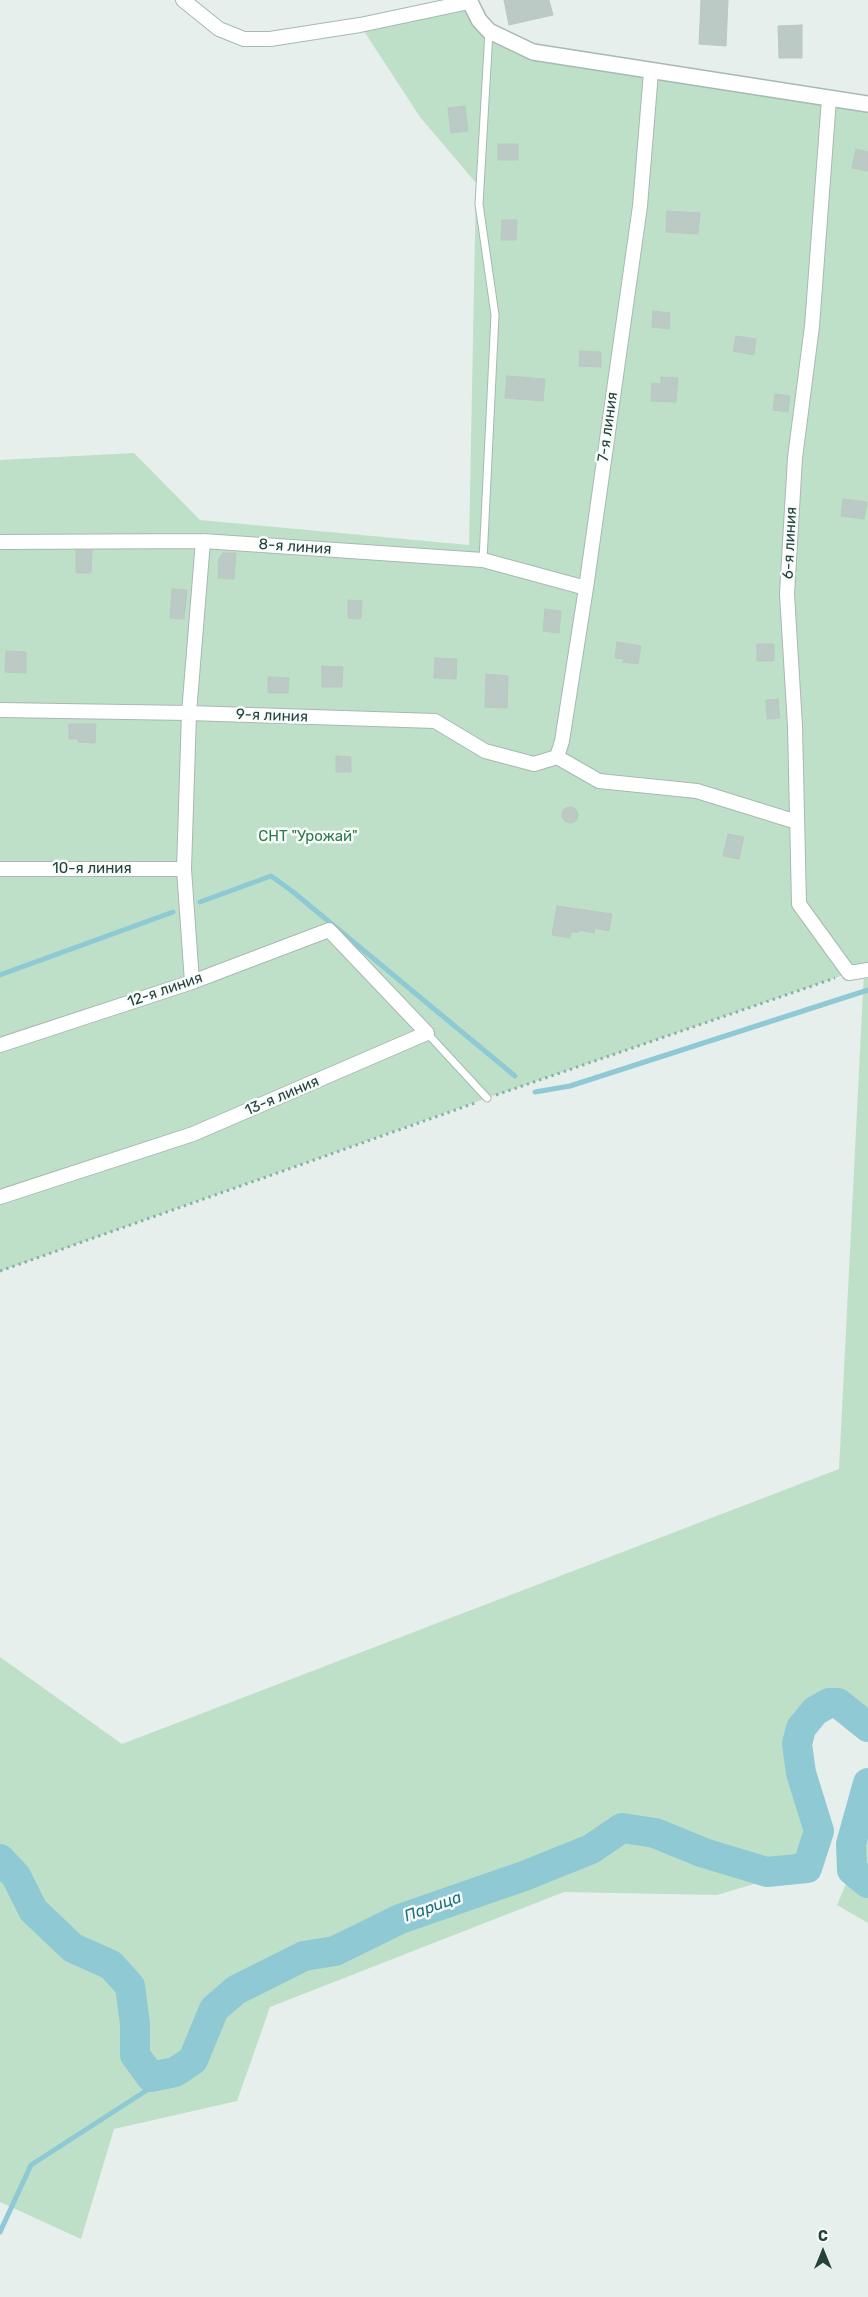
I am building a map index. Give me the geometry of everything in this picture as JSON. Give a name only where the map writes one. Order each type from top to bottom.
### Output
[{"type":"street","points":[[182,0],[219,29],[244,39],[270,39],[360,26],[469,1],[489,31],[533,52],[651,72],[868,104]]},
{"type":"street","name":"7-я линия","points":[[557,757],[562,741],[586,588],[640,206],[651,72]]},
{"type":"street","name":"6-я линия","points":[[829,99],[812,326],[795,458],[787,594],[795,726],[799,904],[849,973]]},
{"type":"street","points":[[192,982],[184,869],[189,713],[203,541]]},
{"type":"street","name":"8-я линия","points":[[0,542],[203,541],[483,560],[586,588]]},
{"type":"street","name":"9-я линия","points":[[0,710],[189,713],[435,721],[486,751],[534,764],[557,757]]},
{"type":"street","points":[[557,757],[599,781],[697,791],[797,822]]},
{"type":"street","name":"10-я линия","points":[[0,869],[184,869]]},
{"type":"street","name":"12-я линия","points":[[0,1044],[192,982],[328,930],[427,1033]]},
{"type":"street","points":[[849,973],[868,970]]},
{"type":"street","name":"13-я линия","points":[[0,1197],[193,1134],[427,1033]]},
{"type":"lane","points":[[483,560],[495,315],[479,204],[489,31]]},
{"type":"lane","points":[[427,1033],[487,1098]]},
{"type":"path","points":[[0,1271],[487,1098],[849,973]]},
{"type":"green space","name":"СНТ \"Урожай\"","points":[[469,2],[511,44],[868,104],[868,1727],[839,1703],[829,1703],[815,1711],[801,1728],[797,1744],[801,1773],[819,1831],[807,1868],[717,1895],[564,1892],[270,2007],[237,2101],[114,2129],[81,2239],[0,2202],[0,1657],[122,1744],[839,1469],[864,971],[849,973],[487,1098],[0,1271],[0,460],[134,453],[200,520],[469,545],[476,183],[420,117],[360,25]]},
{"type":"green space","points":[[868,1783],[868,1923],[837,1905],[852,1870],[851,1844]]},
{"type":"building","points":[[504,0],[549,0],[553,15],[509,25]]},
{"type":"building","points":[[701,0],[728,0],[726,46],[699,44]]},
{"type":"building","points":[[802,25],[802,58],[779,58],[778,26]]},
{"type":"building","points":[[465,106],[468,131],[451,133],[448,108]]},
{"type":"building","points":[[498,144],[518,144],[518,160],[498,160]]},
{"type":"building","points":[[856,149],[868,152],[868,171],[852,168]]},
{"type":"building","points":[[667,211],[700,213],[698,234],[666,232]]},
{"type":"building","points":[[502,220],[517,220],[516,240],[501,240]]},
{"type":"building","points":[[653,311],[670,313],[669,329],[652,327]]},
{"type":"building","points":[[736,336],[756,339],[754,355],[733,351]]},
{"type":"building","points":[[580,351],[601,352],[601,367],[579,366]]},
{"type":"building","points":[[507,376],[545,379],[543,401],[505,398]]},
{"type":"building","points":[[661,377],[678,378],[676,402],[651,401],[652,383],[661,384]]},
{"type":"building","points":[[775,394],[790,396],[788,412],[773,410]]},
{"type":"building","points":[[843,499],[867,502],[864,519],[841,516]]},
{"type":"building","points":[[76,550],[92,550],[91,573],[76,573]]},
{"type":"building","points":[[223,553],[236,553],[234,579],[218,578],[219,559]]},
{"type":"building","points":[[172,589],[187,590],[184,619],[170,618]]},
{"type":"building","points":[[348,600],[362,601],[361,619],[348,618]]},
{"type":"building","points":[[545,609],[561,611],[559,633],[543,631]]},
{"type":"building","points":[[617,642],[641,646],[638,664],[623,662],[624,659],[615,658]]},
{"type":"building","points":[[757,644],[774,644],[774,661],[757,661]]},
{"type":"building","points":[[6,651],[26,652],[26,673],[5,672]]},
{"type":"building","points":[[435,658],[457,659],[456,679],[434,678]]},
{"type":"building","points":[[322,666],[343,667],[342,687],[322,687]]},
{"type":"building","points":[[486,674],[508,676],[507,708],[485,707]]},
{"type":"building","points":[[268,677],[289,678],[288,693],[268,693]]},
{"type":"building","points":[[778,699],[780,718],[767,719],[766,700]]},
{"type":"building","points":[[69,724],[96,724],[95,743],[78,742],[78,739],[69,739]]},
{"type":"building","points":[[336,756],[351,757],[351,772],[336,772]]},
{"type":"building","points":[[570,807],[578,815],[570,823],[562,815]]},
{"type":"building","points":[[728,834],[744,837],[739,859],[723,856]]},
{"type":"building","points":[[557,906],[612,914],[609,931],[595,928],[594,933],[579,930],[579,932],[571,932],[570,938],[552,935]]},
{"type":"waterway","points":[[200,902],[271,876],[292,891],[515,1076]]},
{"type":"waterway","points":[[0,975],[173,912]]},
{"type":"waterway","points":[[535,1092],[570,1086],[868,990]]},
{"type":"waterway","name":"Парица","points":[[0,1859],[16,1876],[33,1910],[73,1948],[111,1965],[130,1986],[135,2024],[135,2055],[151,2077],[175,2072],[193,2060],[214,2009],[236,1990],[304,1956],[335,1951],[400,1919],[524,1876],[591,1849],[622,1828],[655,1833],[704,1853],[767,1872],[807,1868],[819,1831],[801,1773],[797,1744],[801,1728],[815,1711],[829,1703],[838,1703],[868,1727]]},
{"type":"waterway","name":"Парица","points":[[868,1783],[851,1844],[852,1870],[868,1883]]},
{"type":"waterway","points":[[0,2232],[31,2165],[175,2072]]}]
